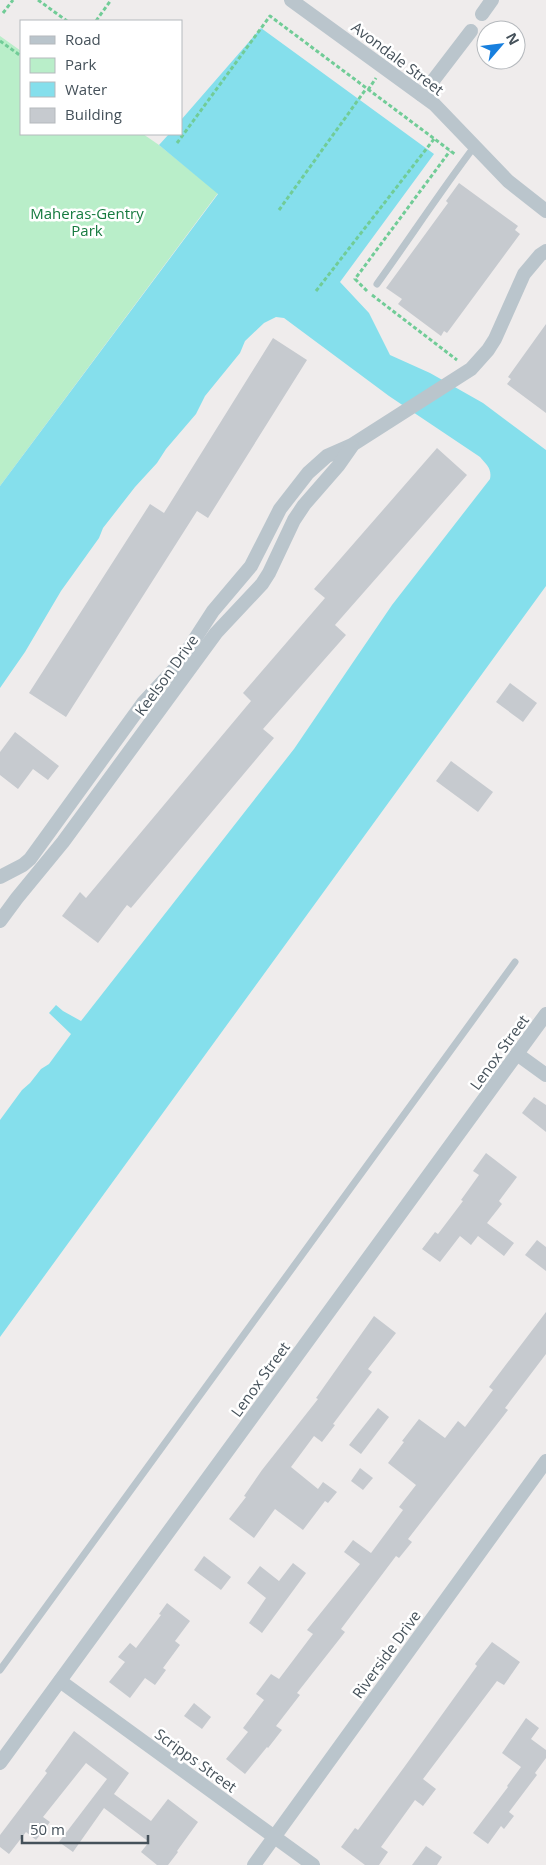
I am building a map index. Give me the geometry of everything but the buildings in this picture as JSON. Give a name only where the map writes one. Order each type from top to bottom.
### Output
[{"type":"street","name":"Avondale Street","points":[[291,0],[434,104],[508,181],[546,211]]},
{"type":"street","points":[[482,14],[492,0]]},
{"type":"street","points":[[422,95],[471,31]]},
{"type":"street","name":"Keelson Drive","points":[[0,877],[23,865],[30,859],[143,703],[178,665],[213,611],[251,566],[271,526],[289,496],[308,473],[327,456],[352,445],[404,414],[464,374],[488,350],[503,325],[524,274],[546,251]]},
{"type":"street","name":"Keelson Drive","points":[[0,921],[63,842],[216,633],[262,584],[294,520],[304,505],[338,466],[352,445]]},
{"type":"street","name":"Lenox Street","points":[[0,1763],[546,1014]]},
{"type":"street","points":[[517,1054],[546,1075]]},
{"type":"street","name":"Riverside Drive","points":[[254,1865],[546,1462]]},
{"type":"street","name":"Scripps Street","points":[[60,1681],[313,1865]]},
{"type":"lane","points":[[377,284],[474,147]]},
{"type":"lane","points":[[0,1670],[515,962]]},
{"type":"path","points":[[3,13],[12,0]]},
{"type":"path","points":[[38,0],[66,20]]},
{"type":"path","points":[[97,20],[112,0]]},
{"type":"path","points":[[177,143],[270,16],[463,161]]},
{"type":"path","points":[[0,42],[20,55]]},
{"type":"path","points":[[279,210],[366,89]]},
{"type":"path","points":[[316,291],[434,139]]},
{"type":"green space","name":"Maheras-Gentry Park","points":[[0,36],[20,50],[20,135],[144,135],[218,193],[0,486]]},
{"type":"water","points":[[261,28],[434,154],[340,282],[369,313],[390,355],[430,373],[483,403],[546,450],[546,586],[0,1337],[0,1120],[22,1090],[41,1069],[49,1064],[71,1034],[49,1013],[56,1005],[81,1021],[294,749],[392,605],[490,479],[490,470],[480,457],[389,396],[284,318],[276,317],[264,323],[245,341],[240,353],[205,396],[196,414],[103,528],[99,538],[61,591],[25,652],[0,688],[0,486],[218,194],[159,145],[168,135],[182,135],[182,119]]}]
